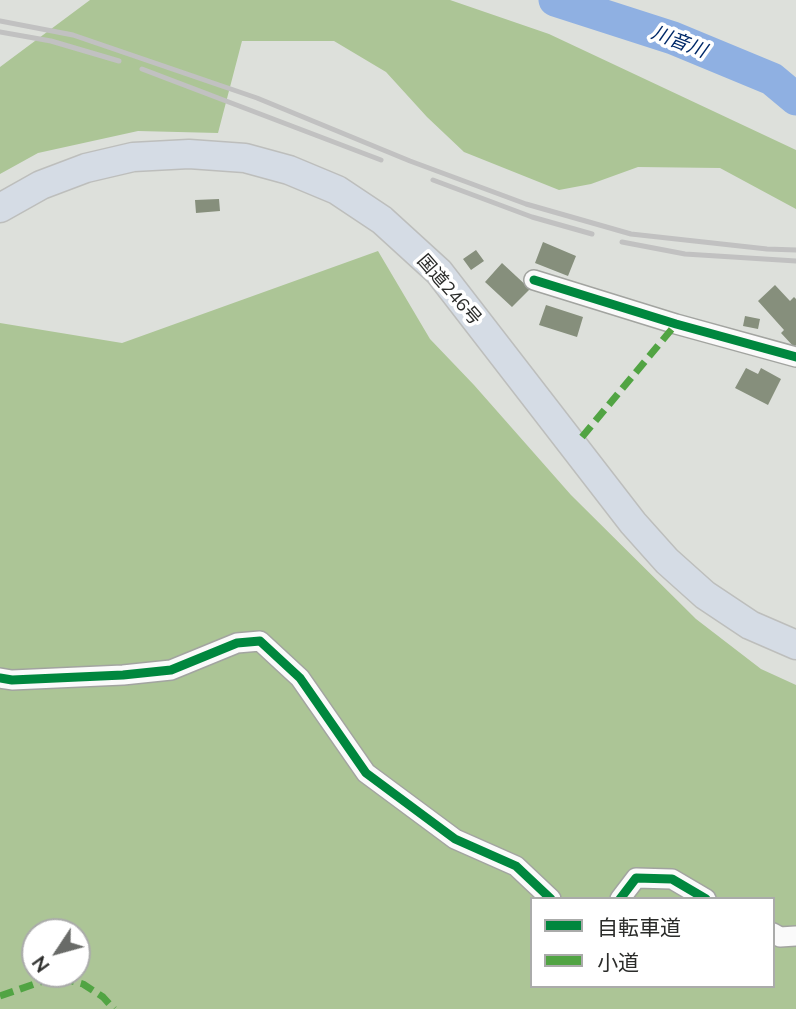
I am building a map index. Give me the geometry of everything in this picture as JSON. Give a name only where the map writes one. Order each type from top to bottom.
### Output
[{"type":"highway","name":"国道246号","points":[[0,208],[41,185],[86,168],[133,157],[189,154],[245,158],[289,170],[337,190],[382,220],[439,272],[616,501],[667,561],[705,595],[750,625],[796,645]]},
{"type":"street","points":[[534,280],[676,324],[796,357]]},
{"type":"street","points":[[0,678],[12,680],[109,676],[171,670],[237,643],[260,641],[300,678],[366,773],[455,839],[516,866],[549,897]]},
{"type":"street","points":[[622,897],[636,878],[672,879],[703,897]]},
{"type":"street","points":[[775,934],[780,937],[796,936]]},
{"type":"green space","points":[[90,0],[450,0],[549,34],[796,150],[796,209],[720,168],[638,167],[591,184],[559,190],[464,152],[386,72],[334,41],[242,41],[218,133],[138,131],[38,153],[0,174],[0,67]]},
{"type":"green space","points":[[378,251],[430,339],[571,495],[696,619],[761,669],[796,685],[796,1009],[0,1009],[0,323],[122,343]]},
{"type":"building","points":[[219,199],[220,211],[196,213],[195,200]]},
{"type":"building","points":[[543,242],[576,256],[568,276],[535,263]]},
{"type":"building","points":[[476,250],[484,261],[471,270],[463,259]]},
{"type":"building","points":[[502,263],[530,289],[512,307],[485,282]]},
{"type":"building","points":[[775,285],[790,301],[794,297],[796,299],[794,347],[781,333],[784,330],[758,301]]},
{"type":"building","points":[[546,305],[583,317],[577,337],[539,325]]},
{"type":"building","points":[[745,316],[760,319],[758,329],[743,326]]},
{"type":"building","points":[[746,368],[758,374],[761,368],[781,379],[768,405],[735,388]]},
{"type":"waterway","name":"川音川","points":[[555,0],[673,38],[772,79],[796,99]]},
{"type":"railway","points":[[0,21],[73,35],[257,98],[410,161],[526,204],[631,234],[796,250]]},
{"type":"railway","points":[[0,32],[51,41],[119,61]]},
{"type":"railway","points":[[142,69],[381,160]]},
{"type":"railway","points":[[433,180],[532,217],[592,234]]},
{"type":"railway","points":[[622,242],[685,254],[796,261]]},
{"type":"marked path","points":[[582,437],[676,324]]},
{"type":"marked path","points":[[0,996],[43,981],[65,979],[83,984],[103,997],[114,1009]]},
{"type":"cycle path","points":[[534,280],[676,324],[796,357]]},
{"type":"cycle path","points":[[0,678],[12,680],[123,675],[171,670],[237,643],[260,641],[300,678],[366,773],[455,839],[516,866],[549,897]]},
{"type":"cycle path","points":[[622,897],[636,878],[672,879],[703,897]]}]
